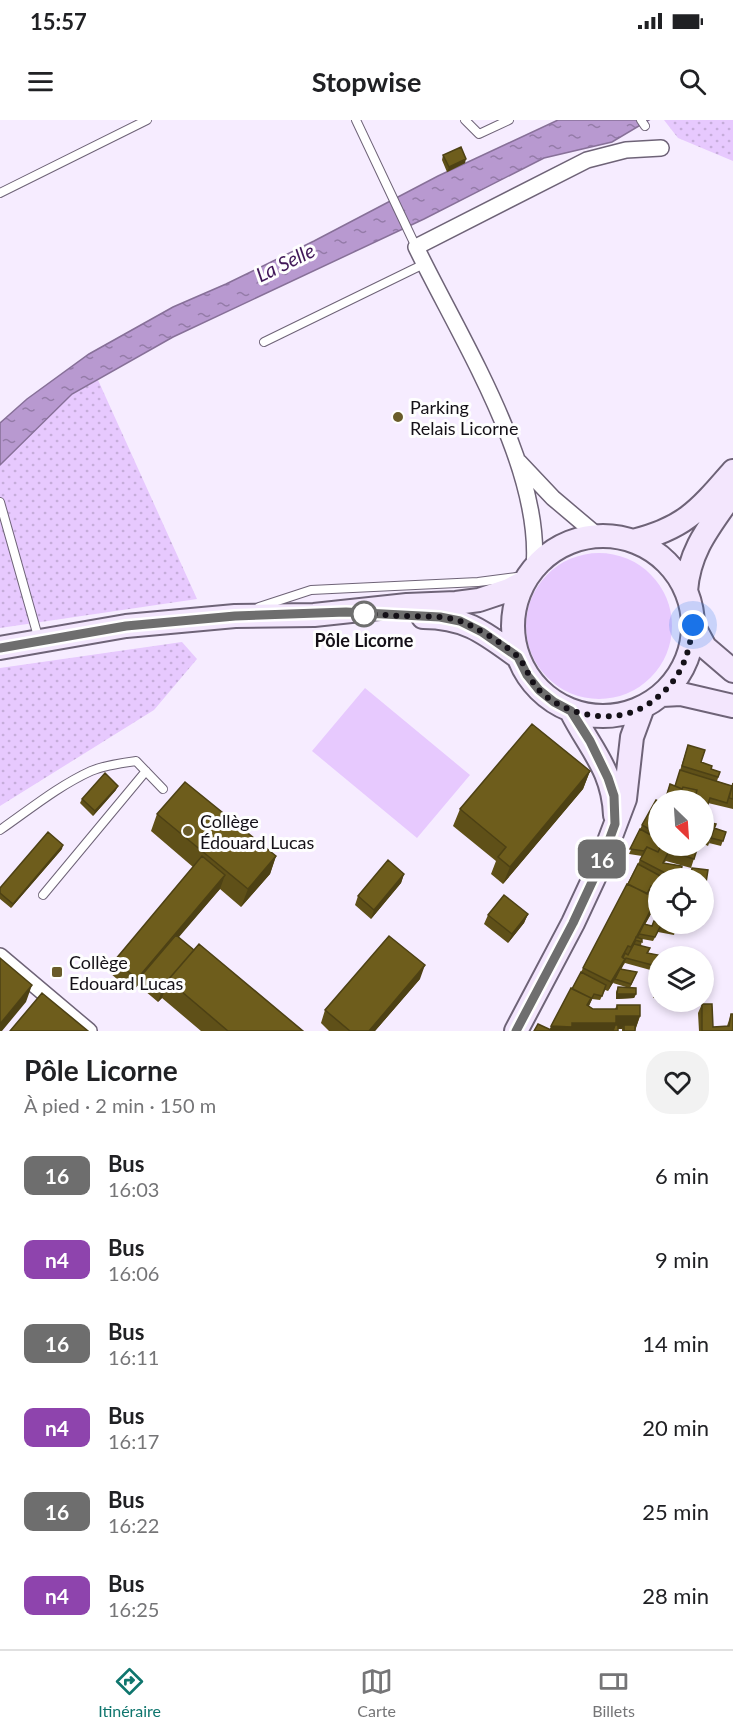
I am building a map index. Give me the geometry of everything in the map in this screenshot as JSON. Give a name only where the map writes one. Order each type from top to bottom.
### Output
[{"type":"main road","points":[[633,541],[654,536],[683,522],[701,507],[733,471]]},
{"type":"main road","points":[[686,591],[688,571],[702,537],[733,493]]},
{"type":"main road","points":[[0,648],[126,626],[235,616],[346,612],[479,600],[509,590],[529,575],[547,556],[562,546],[580,539],[598,536],[633,541],[650,549],[665,560],[677,575],[692,608],[690,651],[679,675],[652,701],[632,737],[625,799],[600,865],[573,923],[516,1031]]},
{"type":"main road","points":[[529,575],[517,600],[513,619],[513,638],[518,657],[527,675],[539,690],[554,702],[571,711],[595,716],[620,715],[652,701],[681,694],[733,706]]},
{"type":"main road","points":[[346,612],[440,617],[460,621],[482,632],[518,657]]},
{"type":"main road","points":[[693,625],[705,647],[733,671]]},
{"type":"main road","points":[[571,711],[590,741],[608,778],[614,796],[615,824]]},
{"type":"street","points":[[529,575],[536,548],[519,462],[483,381],[416,247],[587,160],[626,150],[661,148]]},
{"type":"street","points":[[519,462],[553,498],[598,536]]},
{"type":"street","points":[[0,956],[89,1031]]},
{"type":"lane","points":[[0,193],[147,120]]},
{"type":"lane","points":[[356,120],[416,247]]},
{"type":"lane","points":[[465,120],[479,134],[509,120]]},
{"type":"lane","points":[[264,342],[424,264]]},
{"type":"lane","points":[[0,502],[40,641]]},
{"type":"lane","points":[[235,616],[311,590],[478,582],[529,575]]},
{"type":"lane","points":[[0,830],[92,771],[118,763],[136,761],[164,789]]},
{"type":"lane","points":[[43,895],[146,771]]},
{"type":"shaded area","points":[[664,120],[733,120],[733,161],[678,138]]},
{"type":"shaded area","points":[[98,380],[197,599],[0,628],[0,465],[72,394]]},
{"type":"shaded area","points":[[599,553],[627,558],[651,574],[667,598],[672,626],[667,654],[651,678],[627,694],[599,699],[571,694],[547,678],[531,654],[526,626],[531,598],[547,574],[571,558]]},
{"type":"shaded area","points":[[182,642],[197,659],[154,710],[0,806],[0,668]]},
{"type":"shaded area","points":[[365,688],[470,775],[417,838],[312,751]]},
{"type":"water","name":"La Selle","points":[[558,120],[649,120],[612,142],[544,158],[424,219],[173,337],[72,394],[0,465],[0,423],[27,399],[89,354],[173,307],[226,284],[438,176]]},
{"type":"building","points":[[461,147],[466,159],[449,167],[443,155]]},
{"type":"building","points":[[532,724],[590,771],[510,867],[498,857],[506,847],[460,809]]},
{"type":"building","points":[[688,745],[705,750],[701,762],[720,772],[718,777],[682,766]]},
{"type":"building","points":[[680,770],[732,786],[727,803],[714,799],[714,790],[683,787],[682,789],[675,786]]},
{"type":"building","points":[[105,773],[118,786],[95,811],[82,799]]},
{"type":"building","points":[[185,782],[276,856],[248,889],[157,814]]},
{"type":"building","points":[[733,783],[733,799],[729,798]]},
{"type":"building","points":[[670,784],[682,789],[683,787],[697,790],[668,790]]},
{"type":"building","points":[[648,814],[648,828],[642,825]]},
{"type":"building","points":[[714,828],[726,832],[723,841],[714,839]]},
{"type":"building","points":[[640,829],[648,833],[648,847],[644,851],[630,849]]},
{"type":"building","points":[[48,832],[63,845],[13,904],[0,893],[0,888]]},
{"type":"building","points":[[647,847],[648,856],[666,856],[663,863],[682,866],[682,868],[655,868],[640,860]]},
{"type":"building","points":[[202,856],[225,875],[137,979],[115,960]]},
{"type":"building","points":[[388,860],[404,874],[374,910],[358,896]]},
{"type":"building","points":[[638,864],[648,869],[647,894],[628,884]]},
{"type":"building","points":[[627,884],[648,894],[648,915],[631,947],[628,946],[622,957],[625,959],[611,982],[583,968]]},
{"type":"building","points":[[504,895],[528,914],[512,934],[488,915]]},
{"type":"building","points":[[644,924],[648,925],[648,934],[656,934],[655,937],[639,934]]},
{"type":"building","points":[[176,935],[194,950],[168,980],[161,993],[141,976]]},
{"type":"building","points":[[389,936],[425,965],[369,1031],[350,1031],[325,1010]]},
{"type":"building","points":[[199,944],[303,1031],[228,1031],[168,980]]},
{"type":"building","points":[[634,944],[648,948],[648,964],[626,958],[623,963],[625,953],[628,955]]},
{"type":"building","points":[[0,958],[32,985],[0,1024]]},
{"type":"building","points":[[620,969],[637,972],[631,984],[615,979]]},
{"type":"building","points":[[581,972],[606,985],[602,996],[594,994],[588,1006],[591,998],[572,989]]},
{"type":"building","points":[[618,987],[636,988],[636,994],[617,994]]},
{"type":"building","points":[[571,988],[591,998],[587,1005],[593,1009],[617,1009],[617,1005],[640,1005],[640,1016],[616,1016],[616,1023],[572,1023],[572,1027],[551,1026]]},
{"type":"building","points":[[42,993],[88,1031],[10,1031]]},
{"type":"building","points":[[702,1012],[712,1012],[713,1027],[729,1026],[731,1014],[733,1014],[733,1031],[702,1031]]},
{"type":"building","points":[[538,1024],[551,1030],[569,1031],[534,1031]]},
{"type":"building","points":[[615,1025],[618,1025],[618,1031],[613,1031]]},
{"type":"building","points":[[624,1025],[635,1025],[635,1031],[624,1031]]},
{"type":"bus line","name":"16","points":[[0,648],[126,626],[235,616],[314,615],[346,612],[440,617],[460,621],[482,632],[518,657],[527,675],[539,690],[554,702],[571,711],[590,741],[614,796],[615,824],[600,865],[573,923],[516,1031]]},
{"type":"place","name":"Parking Relais Licorne","points":[[398,417]]},
{"type":"place","name":"Pôle Licorne","points":[[364,614]]},
{"type":"place","name":"Collège Édouard Lucas","points":[[188,831]]},
{"type":"place","name":"Collège Edouard Lucas","points":[[57,972]]},
{"type":"route","points":[[364,614],[440,617],[460,621],[482,632],[518,657],[527,675],[539,690],[554,702],[571,711],[595,716],[620,715],[643,707],[662,695],[679,675],[690,651],[693,625]]}]
